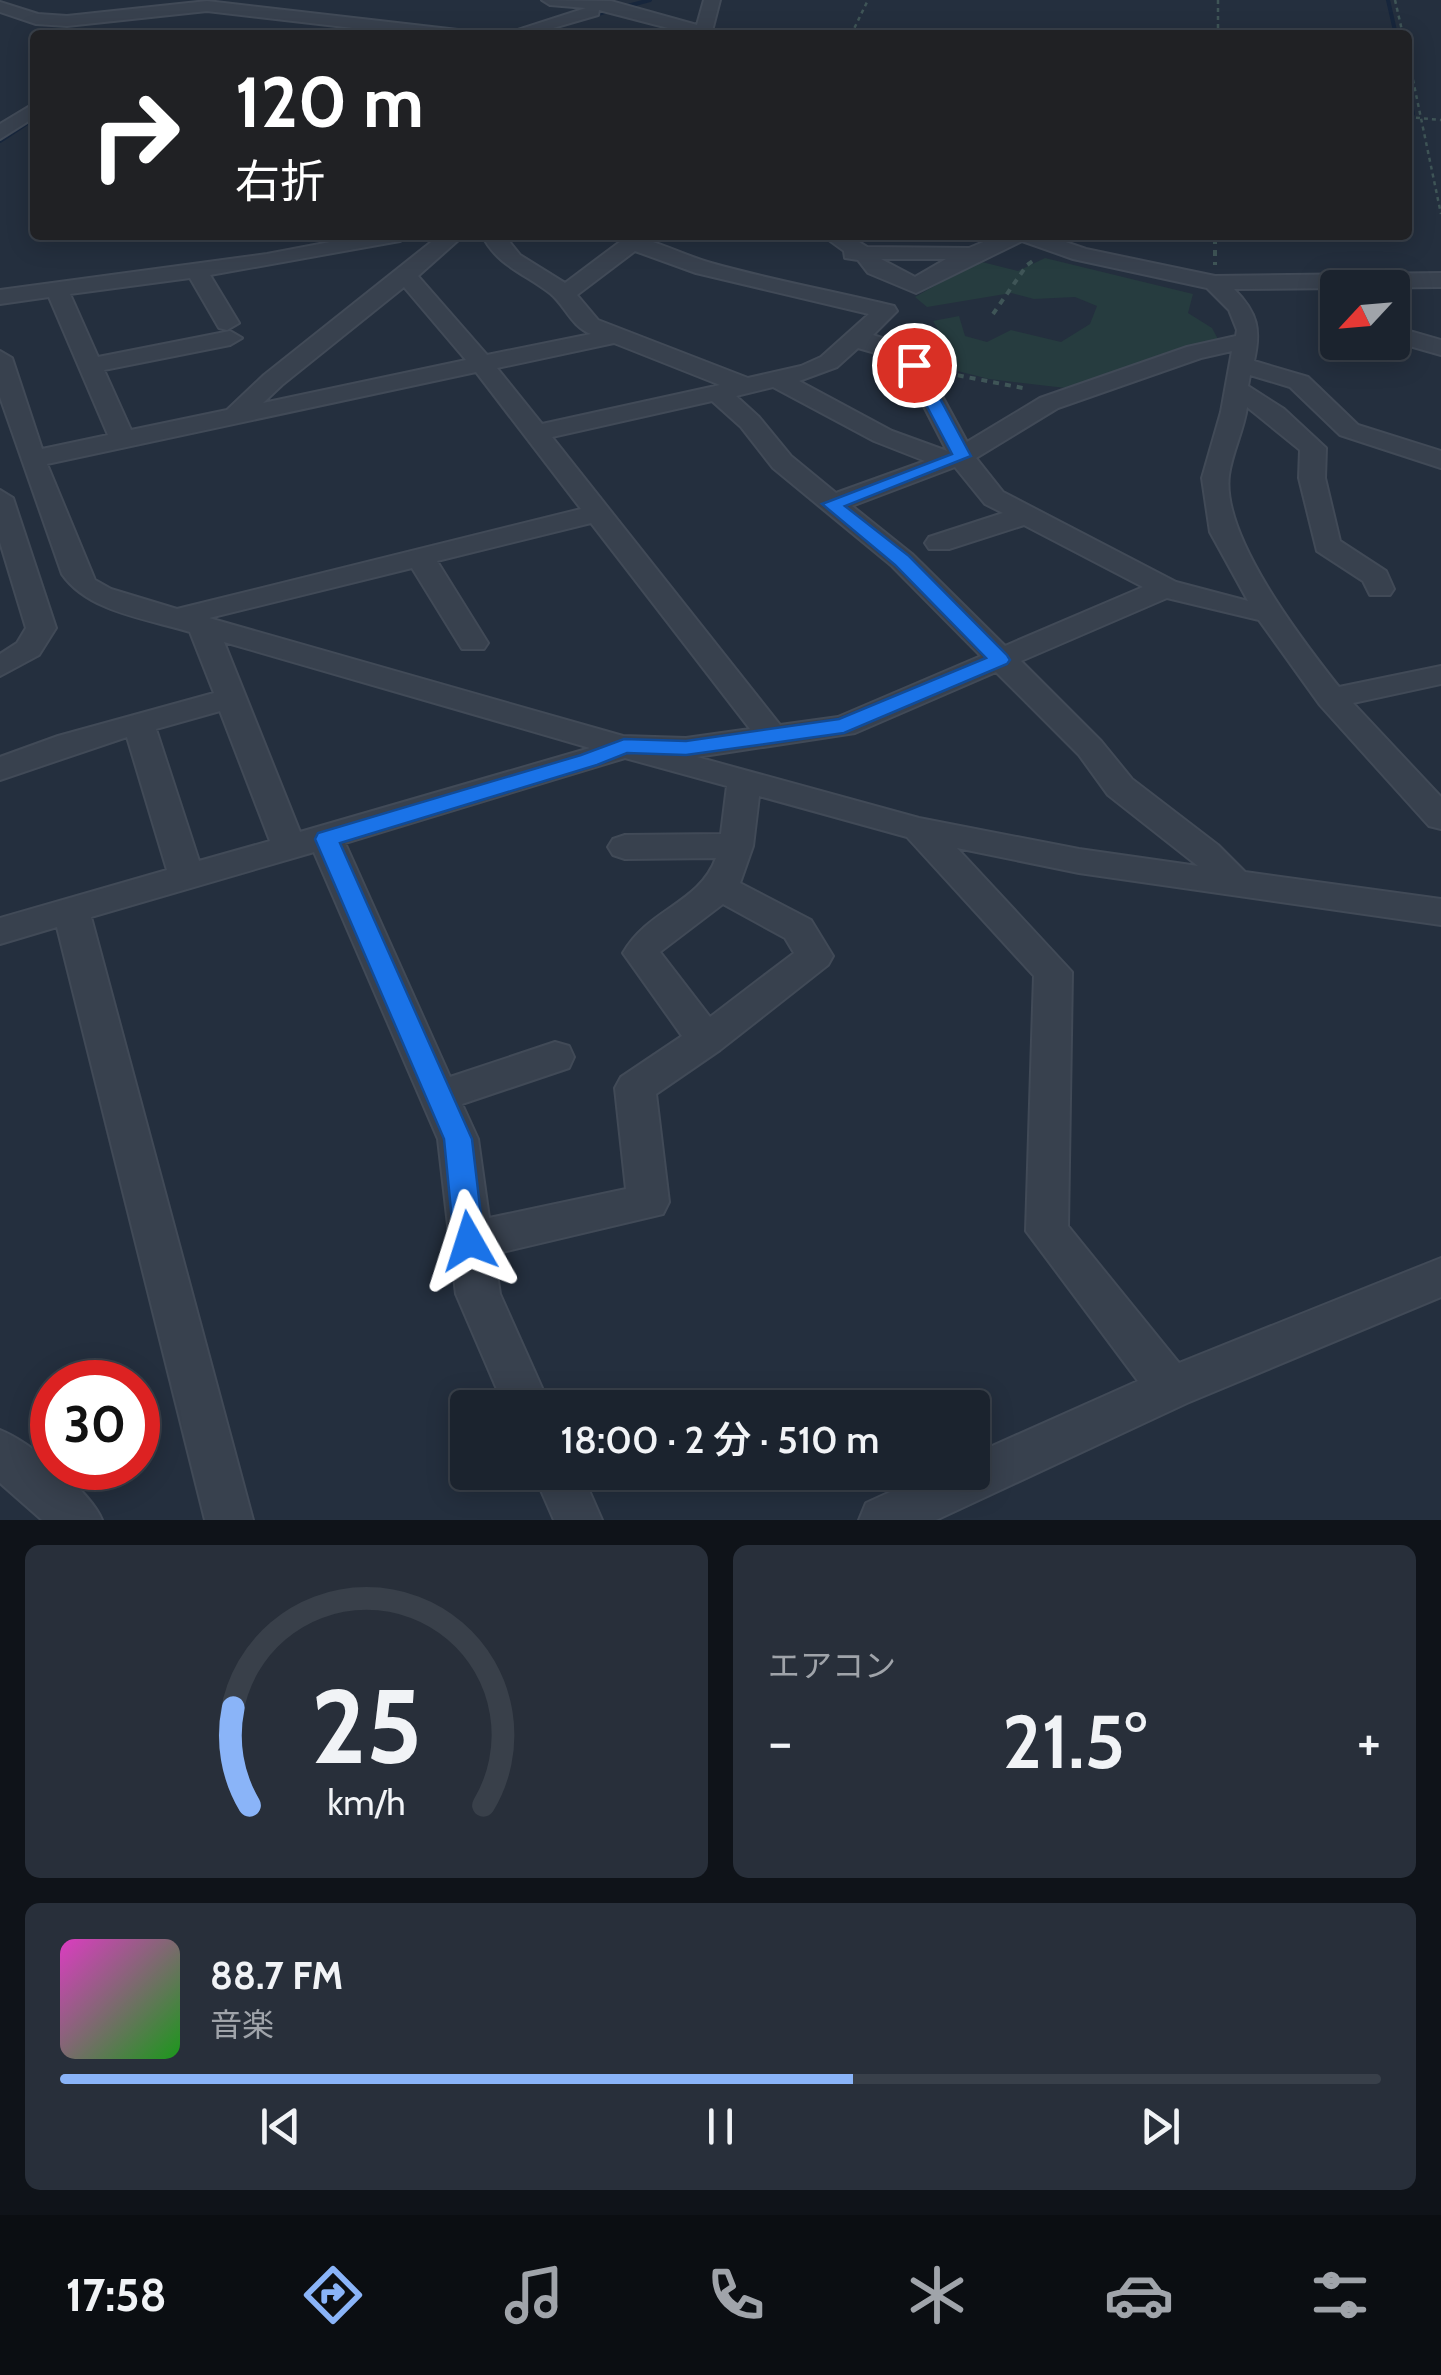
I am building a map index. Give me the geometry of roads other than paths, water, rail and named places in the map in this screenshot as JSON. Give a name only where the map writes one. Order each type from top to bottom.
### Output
[{"type":"street","points":[[264,11],[282,0]]},
{"type":"street","points":[[550,0],[618,8],[690,30]]},
{"type":"street","points":[[704,30],[712,0]]},
{"type":"street","points":[[0,7],[52,21],[207,6],[418,30]]},
{"type":"street","points":[[530,30],[618,8]]},
{"type":"street","points":[[0,133],[30,112]]},
{"type":"street","points":[[0,297],[196,270],[371,240]]},
{"type":"street","points":[[237,414],[273,380],[448,240]]},
{"type":"street","points":[[497,240],[506,254],[566,293],[576,315],[613,336],[748,387]]},
{"type":"street","points":[[566,293],[629,240]]},
{"type":"street","points":[[636,240],[696,266],[886,310]]},
{"type":"street","points":[[536,433],[809,372],[829,362],[916,286],[1009,240]]},
{"type":"street","points":[[1036,240],[1215,283],[1441,280]]},
{"type":"street","points":[[835,244],[863,253],[974,254]]},
{"type":"street","points":[[863,253],[876,268],[916,286]]},
{"type":"street","points":[[90,366],[228,330],[196,270]]},
{"type":"street","points":[[406,275],[481,363],[772,736]]},
{"type":"street","points":[[1215,283],[1248,320],[1234,412],[1215,478],[1224,532],[1266,613],[1331,698],[1441,818]]},
{"type":"street","points":[[1302,284],[1320,298]]},
{"type":"street","points":[[56,288],[122,438]]},
{"type":"street","points":[[886,310],[956,459],[994,498],[1166,588],[1201,600],[1266,613]]},
{"type":"street","points":[[33,459],[613,336]]},
{"type":"street","points":[[1410,339],[1441,348]]},
{"type":"street","points":[[852,340],[868,341],[911,360]]},
{"type":"street","points":[[831,504],[956,459],[1049,403],[1195,352],[1299,382],[1349,430],[1441,460]]},
{"type":"street","points":[[0,358],[33,459],[76,574],[85,586],[189,622],[919,829],[1078,860],[1441,912]]},
{"type":"street","points":[[1242,365],[1275,414],[1312,448],[1312,478],[1327,546],[1376,577],[1380,589]]},
{"type":"street","points":[[778,380],[883,436],[956,459]]},
{"type":"street","points":[[719,394],[750,422],[782,462],[902,560],[1090,748],[1120,787],[1206,853],[1235,883]]},
{"type":"street","points":[[673,404],[690,430]]},
{"type":"street","points":[[0,498],[41,628],[28,650],[0,667]]},
{"type":"street","points":[[189,622],[420,557],[598,513]]},
{"type":"street","points":[[940,544],[1026,514]]},
{"type":"street","points":[[420,557],[473,643]]},
{"type":"street","points":[[0,931],[308,844],[589,760],[624,746],[686,748],[844,726],[1166,588]]},
{"type":"street","points":[[189,622],[308,844],[458,1139],[478,1294],[520,1390]]},
{"type":"street","points":[[1331,698],[1441,675]]},
{"type":"street","points":[[0,769],[69,743],[228,698]]},
{"type":"street","points":[[138,723],[188,878]]},
{"type":"street","points":[[706,1040],[641,953],[646,941],[687,916],[718,886],[734,846],[744,781]]},
{"type":"street","points":[[919,829],[1052,972],[1046,1231],[1171,1388]]},
{"type":"street","points":[[624,846],[734,846]]},
{"type":"street","points":[[469,1241],[648,1202],[636,1088],[815,956],[798,929],[718,886]]},
{"type":"street","points":[[71,910],[229,1520]]},
{"type":"street","points":[[439,1096],[555,1056]]},
{"type":"street","points":[[883,1520],[1171,1388],[1441,1277]]},
{"type":"street","points":[[0,1452],[78,1520]]},
{"type":"street","points":[[565,1490],[578,1520]]},
{"type":"waterway","points":[[590,16],[650,0]]},
{"type":"waterway","points":[[1388,0],[1395,30]]},
{"type":"waterway","points":[[1412,109],[1413,114]]},
{"type":"waterway","points":[[0,141],[30,121]]}]
